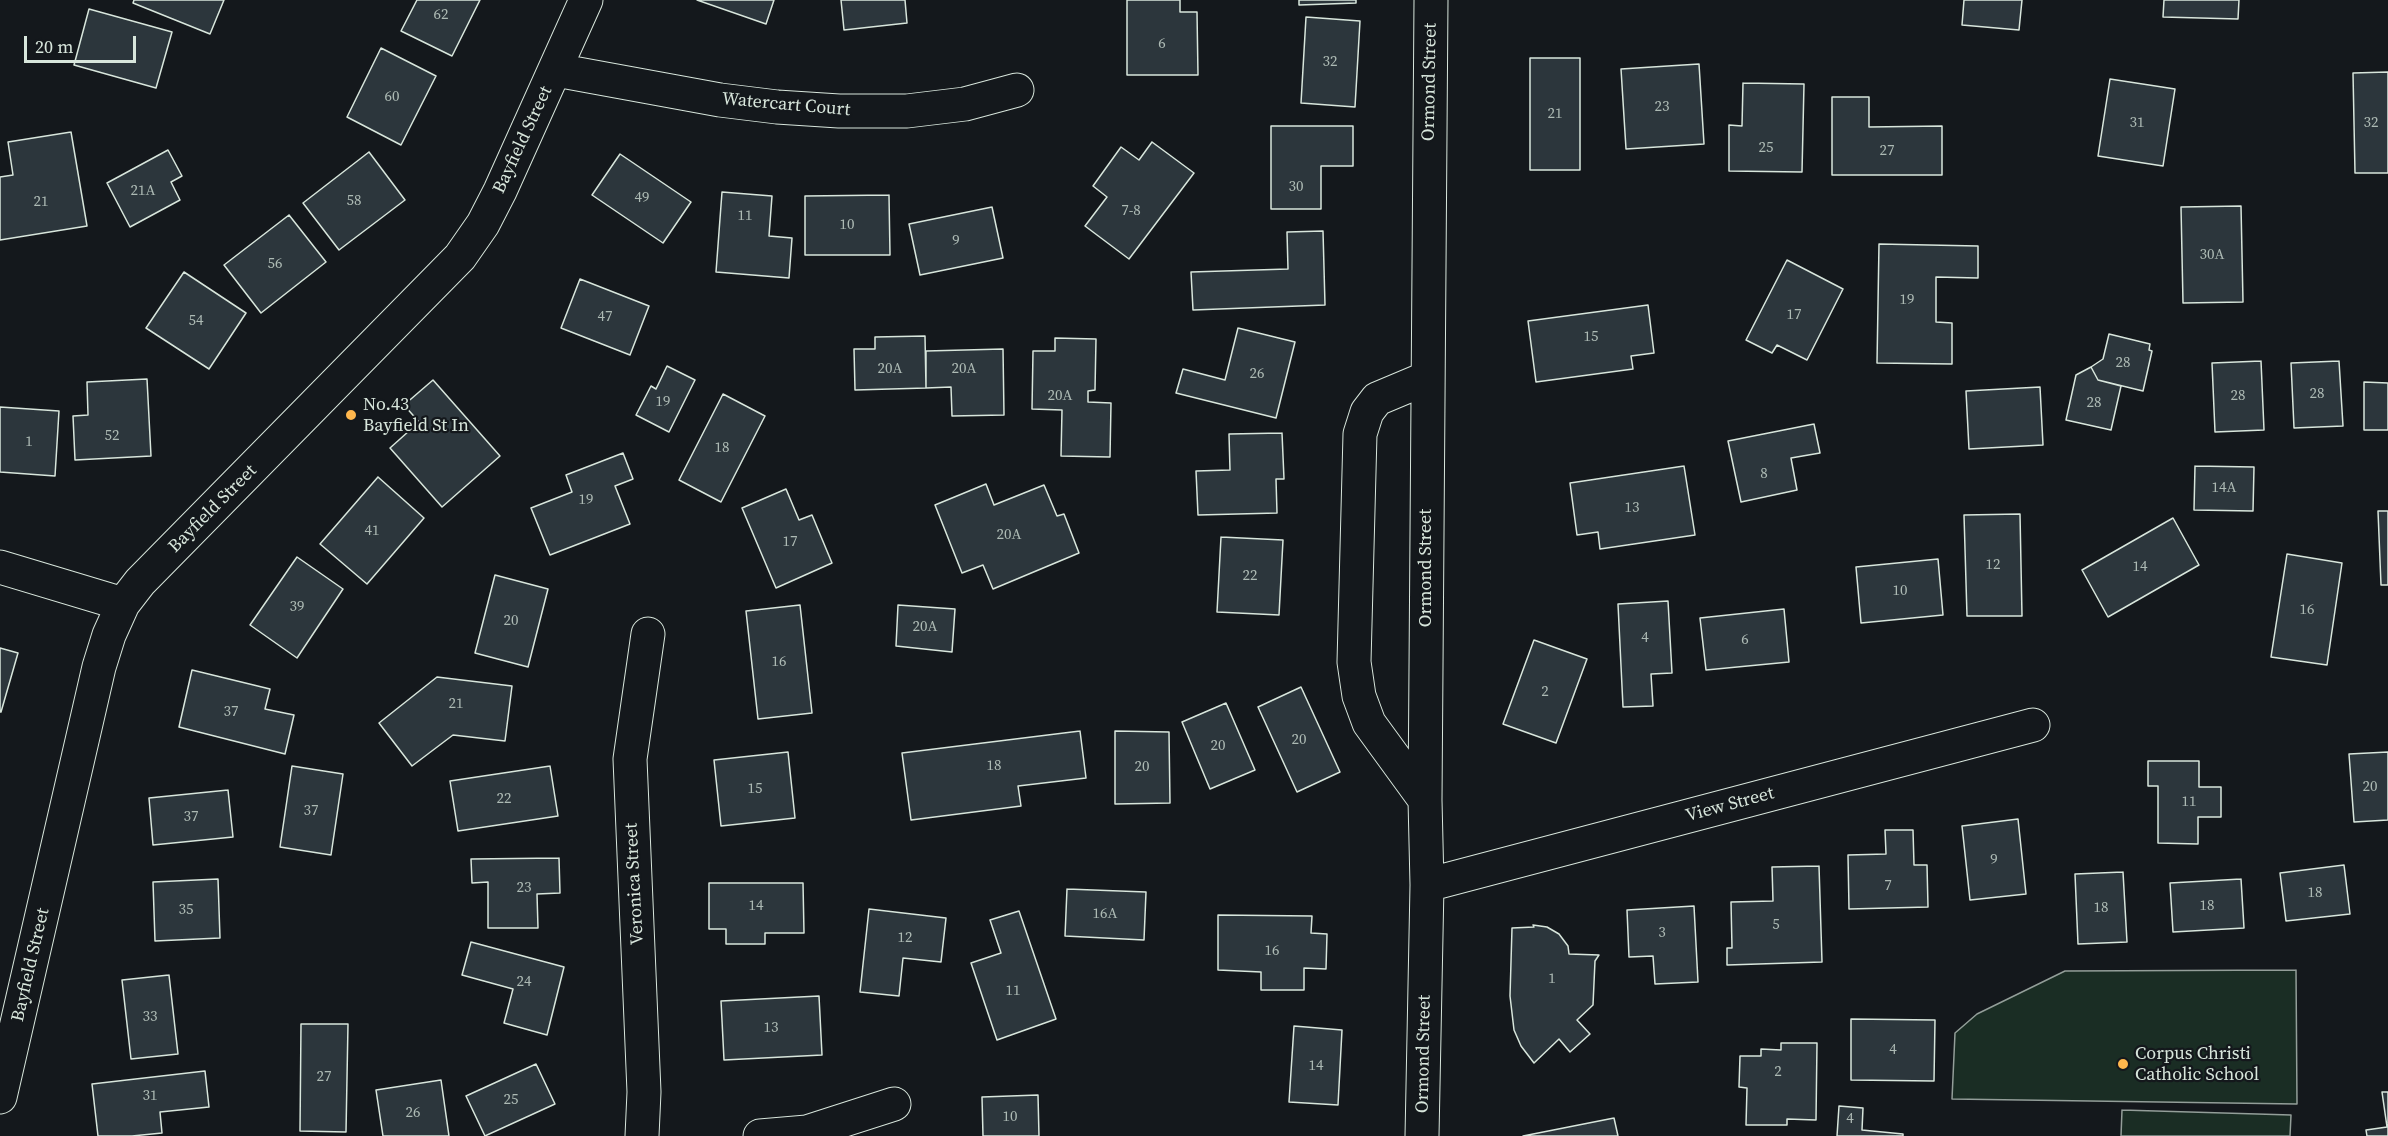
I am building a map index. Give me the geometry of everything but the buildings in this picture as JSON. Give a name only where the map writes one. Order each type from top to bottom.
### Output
[{"type":"street","name":"Bayfield Street","points":[[0,1097],[99,667],[109,635],[123,604],[140,582],[460,257],[483,224],[500,191],[586,0]]},
{"type":"street","name":"Ormond Street","points":[[1422,1136],[1427,885],[1425,800],[1431,0]]},
{"type":"street","name":"Watercart Court","points":[[556,70],[720,100],[839,111],[907,111],[965,104],[1017,90]]},
{"type":"street","points":[[1425,800],[1369,723],[1359,696],[1354,662],[1360,434],[1367,412],[1377,399],[1427,378]]},
{"type":"street","points":[[0,567],[123,604]]},
{"type":"street","name":"Veronica Street","points":[[642,1136],[644,1092],[630,759],[648,634]]},
{"type":"street","name":"View Street","points":[[1427,885],[2032,725]]},
{"type":"street","points":[[760,1136],[807,1132],[894,1104]]},
{"type":"green space","name":"Corpus Christi Catholic School","points":[[2296,970],[2297,1104],[1952,1099],[1955,1033],[1977,1014],[2065,971]]},
{"type":"green space","points":[[2122,1110],[2291,1115],[2290,1136],[2121,1136]]},
{"type":"place","name":"No.43 Bayfield St In","points":[[351,415]]},
{"type":"place","name":"Corpus Christi Catholic School","points":[[2123,1064]]}]
